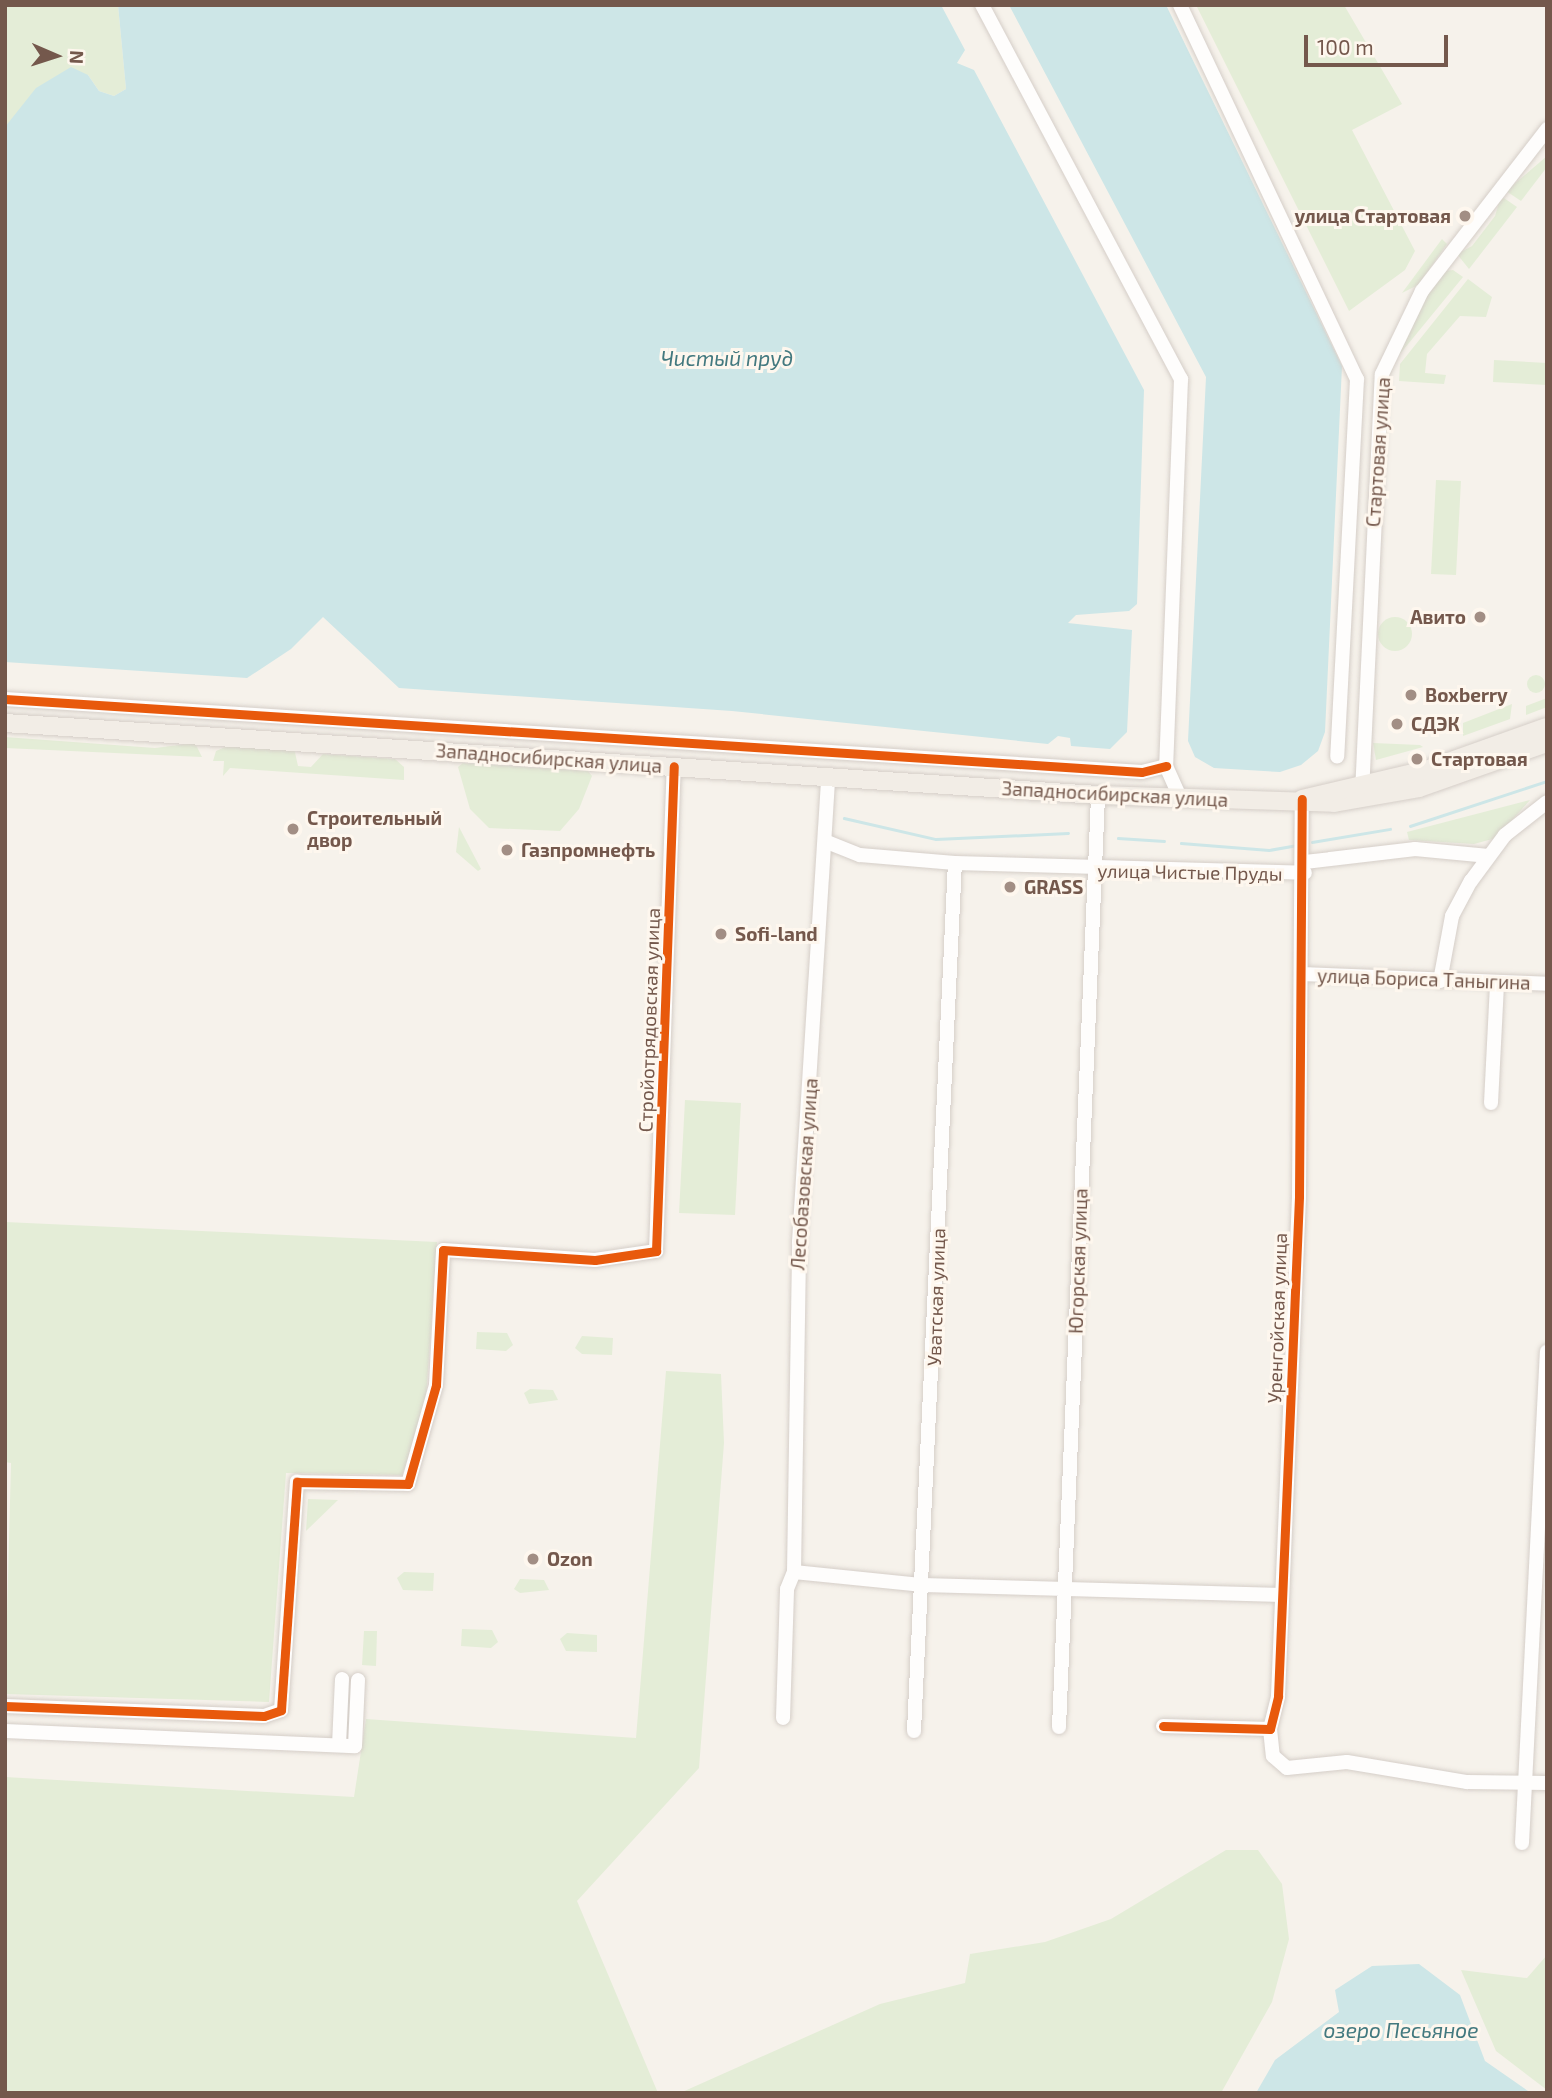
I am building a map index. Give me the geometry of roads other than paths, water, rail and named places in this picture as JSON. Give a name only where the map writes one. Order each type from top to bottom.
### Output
[{"type":"main road","name":"Западносибирская улица","points":[[5,723],[1181,799],[1302,799],[1362,792],[1456,777],[1547,743]]},
{"type":"main road","name":"Западносибирская улица","points":[[1362,792],[1547,727]]},
{"type":"street","points":[[982,5],[1181,379],[1166,766],[1181,799]]},
{"type":"street","points":[[1180,5],[1338,326],[1357,379],[1337,757]]},
{"type":"street","name":"Стартовая улица","points":[[1362,792],[1382,374],[1422,291],[1547,130]]},
{"type":"street","points":[[5,699],[1142,772],[1166,766]]},
{"type":"street","points":[[155,732],[157,708]]},
{"type":"street","points":[[347,745],[349,721]]},
{"type":"street","points":[[540,756],[546,735]]},
{"type":"street","name":"Лесобазовская улица","points":[[783,1717],[787,1590],[794,1572],[799,1242],[827,842],[837,776],[847,753]]},
{"type":"street","points":[[937,783],[939,759]]},
{"type":"street","points":[[1019,789],[1020,764]]},
{"type":"street","name":"Стройотрядовская улица","points":[[5,1706],[237,1716],[281,1710],[297,1482],[408,1484],[436,1385],[443,1250],[633,1259],[656,1251],[674,766]]},
{"type":"street","name":"Югорская улица","points":[[1059,1727],[1098,795]]},
{"type":"street","name":"Уренгойская улица","points":[[1270,1729],[1278,1696],[1282,1595],[1305,868],[1302,799]]},
{"type":"street","points":[[1440,981],[1452,916],[1489,856],[1547,802]]},
{"type":"street","name":"улица Чистые Пруды","points":[[827,842],[860,855],[1094,871],[1305,868],[1415,849],[1489,856]]},
{"type":"street","name":"Уватская улица","points":[[914,1731],[923,1585],[955,863]]},
{"type":"street","name":"улица Бориса Таныгина","points":[[1302,974],[1547,984]]},
{"type":"street","points":[[1492,1103],[1497,984]]},
{"type":"street","points":[[1522,1843],[1544,1501],[1547,1353]]},
{"type":"street","points":[[794,1572],[923,1585],[1282,1595]]},
{"type":"street","points":[[339,1745],[342,1679]]},
{"type":"street","points":[[5,1731],[355,1746],[358,1680]]},
{"type":"street","points":[[1163,1726],[1270,1729],[1273,1756],[1287,1768],[1347,1762],[1467,1782],[1547,1783]]},
{"type":"water","name":"Чистый пруд","points":[[118,5],[941,5],[965,50],[957,63],[974,70],[1144,390],[1137,604],[1129,611],[1076,615],[1068,623],[1132,630],[1127,732],[1110,749],[1071,746],[1070,738],[1058,736],[1048,744],[732,711],[399,688],[323,617],[291,649],[247,678],[5,662],[5,127],[36,88],[71,67],[88,75],[99,91],[114,96],[126,89]]},
{"type":"water","points":[[1009,5],[1166,5],[1342,366],[1325,732],[1318,751],[1301,765],[1280,772],[1214,768],[1195,757],[1188,741],[1206,377]]},
{"type":"water","name":"озеро Песьяное","points":[[1419,1964],[1460,1995],[1485,2061],[1531,2093],[1256,2093],[1275,2060],[1339,2012],[1335,1990],[1372,1966]]},
{"type":"waterway","points":[[1410,826],[1547,781]]},
{"type":"waterway","points":[[844,818],[936,839],[1068,833]]},
{"type":"waterway","points":[[1312,842],[1390,829]]},
{"type":"waterway","points":[[1118,838],[1164,841]]},
{"type":"waterway","points":[[1181,843],[1269,850],[1296,845]]},
{"type":"place","name":"улица Стартовая","points":[[1465,216]]},
{"type":"place","name":"Авито","points":[[1480,617]]},
{"type":"place","name":"Boxberry","points":[[1411,695]]},
{"type":"place","name":"СДЭК","points":[[1397,724]]},
{"type":"place","name":"Стартовая","points":[[1417,759]]},
{"type":"place","name":"Строительный двор","points":[[293,829]]},
{"type":"place","name":"Газпромнефть","points":[[507,850]]},
{"type":"place","name":"GRASS","points":[[1010,887]]},
{"type":"place","name":"Sofi-land","points":[[721,934]]},
{"type":"place","name":"Ozon","points":[[533,1559]]}]
